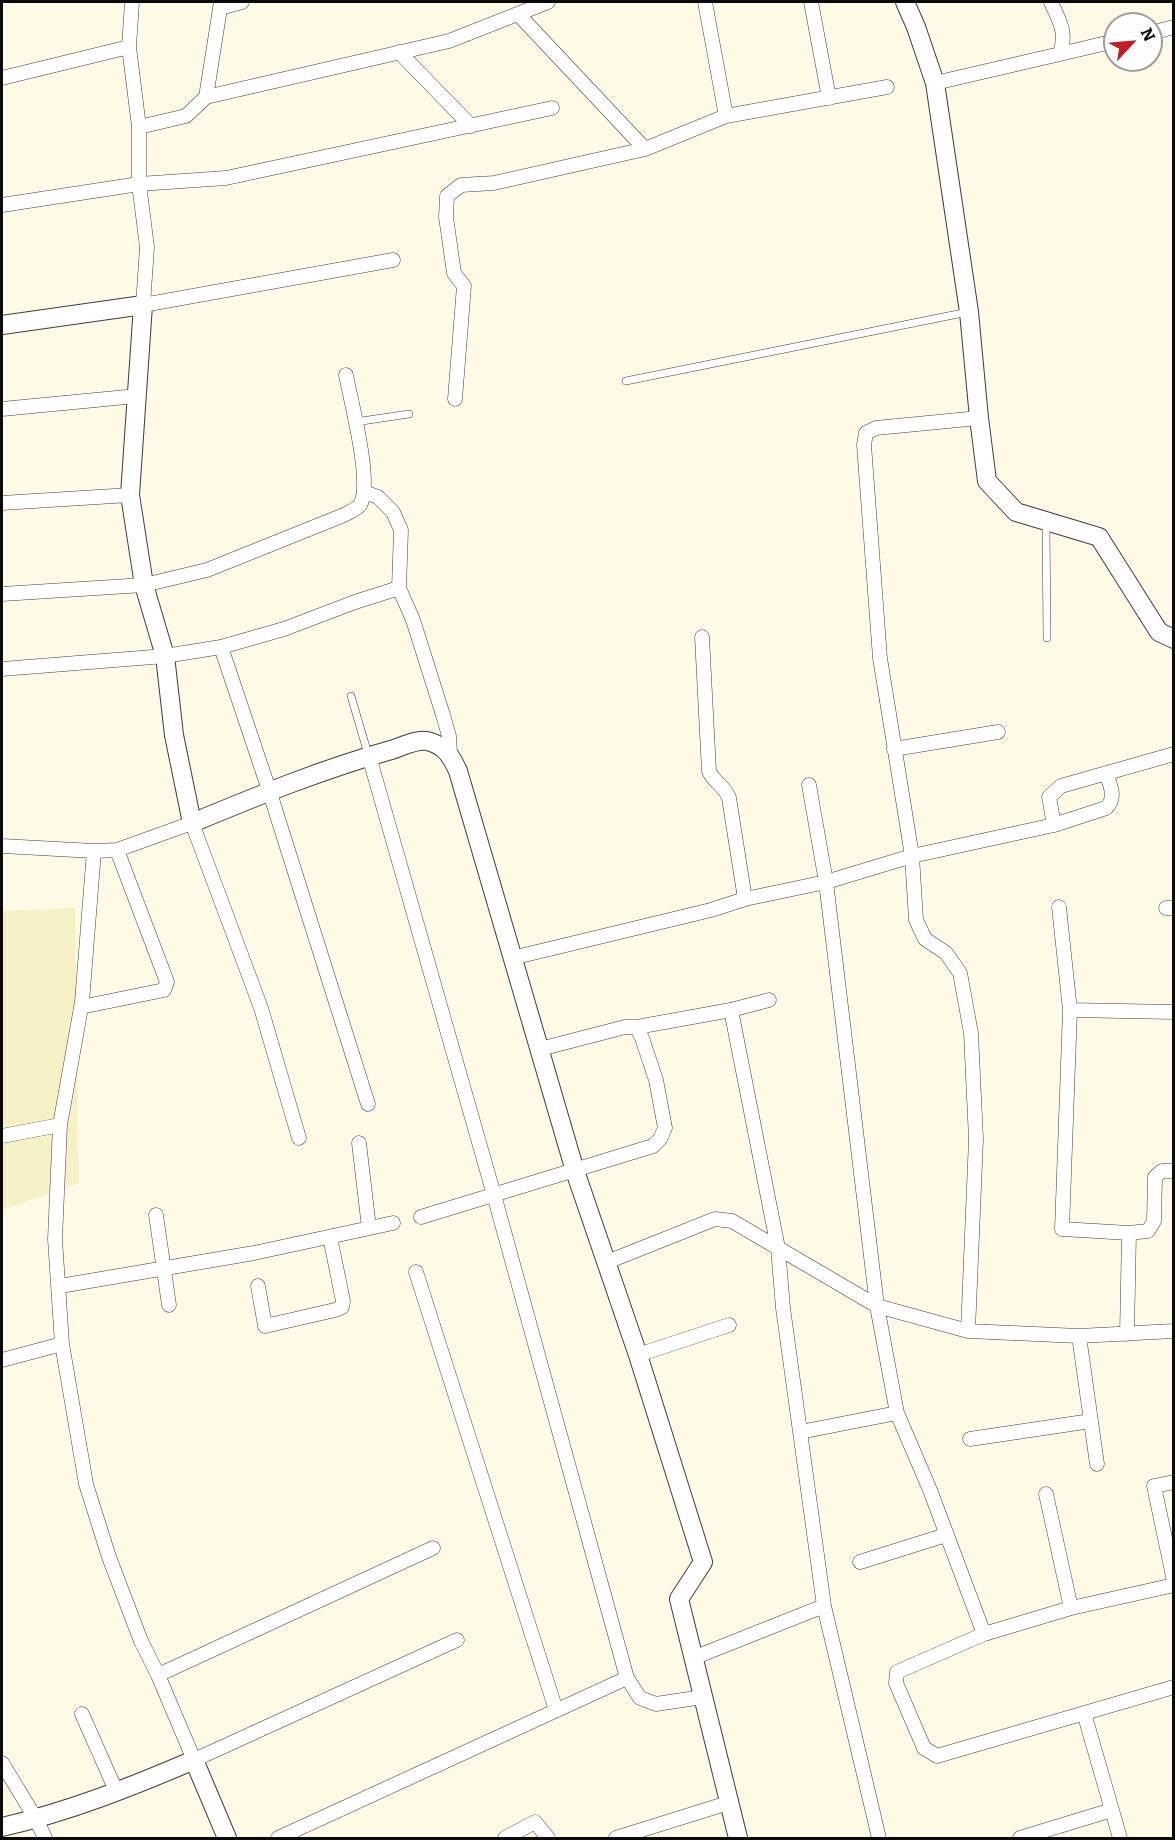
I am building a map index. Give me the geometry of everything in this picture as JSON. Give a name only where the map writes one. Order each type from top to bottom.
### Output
[{"type":"street","points":[[132,2],[129,47],[139,127],[140,184],[147,246],[130,495],[144,585],[165,656],[174,735],[192,823],[261,1008],[299,1138]]},
{"type":"street","points":[[206,97],[220,5],[242,2]]},
{"type":"street","points":[[139,127],[186,116],[206,97],[448,41],[548,2]]},
{"type":"street","points":[[705,2],[726,116]]},
{"type":"street","points":[[811,2],[829,98]]},
{"type":"street","points":[[905,2],[935,83],[969,312],[987,481],[1016,512],[1099,537],[1159,632],[1173,639]]},
{"type":"street","points":[[1052,2],[1062,27],[1064,40],[1060,54]]},
{"type":"street","points":[[518,14],[645,149]]},
{"type":"street","points":[[935,83],[1103,44]]},
{"type":"street","points":[[2,78],[129,47]]},
{"type":"street","points":[[399,52],[471,126]]},
{"type":"street","points":[[455,399],[464,286],[453,273],[446,217],[447,196],[461,185],[494,183],[645,149],[726,116],[887,87]]},
{"type":"street","points":[[2,206],[140,184],[226,178],[552,108]]},
{"type":"street","points":[[2,325],[143,305],[393,260]]},
{"type":"street","points":[[2,594],[144,585],[207,570],[344,515],[359,506],[364,492],[363,468],[346,375]]},
{"type":"street","points":[[2,409],[137,396]]},
{"type":"street","points":[[968,1331],[976,1138],[970,1033],[960,973],[946,953],[925,939],[916,920],[912,856],[880,658],[864,445],[866,433],[876,428],[979,418]]},
{"type":"street","points":[[364,492],[378,497],[393,512],[401,530],[399,588],[413,620],[443,715],[449,736],[450,754],[458,771],[575,1171],[638,1354],[703,1562],[679,1599],[738,1839]]},
{"type":"street","points":[[2,503],[130,495]]},
{"type":"street","points":[[2,669],[165,656],[221,647],[284,629],[399,588]]},
{"type":"street","points":[[702,638],[709,771],[713,780],[727,790],[745,899]]},
{"type":"street","points":[[221,647],[269,790],[368,1104]]},
{"type":"street","points":[[894,749],[998,732]]},
{"type":"street","points":[[2,846],[117,850],[192,823],[269,790],[423,740],[434,743],[450,754]]},
{"type":"street","points":[[1054,825],[1048,797],[1060,786],[1173,754]]},
{"type":"street","points":[[369,756],[494,1194],[627,1678],[640,1698],[656,1704],[703,1697]]},
{"type":"street","points":[[512,958],[745,899],[826,882],[912,856],[1054,825],[1106,808],[1113,797],[1106,773]]},
{"type":"street","points":[[809,785],[826,882],[877,1306],[897,1413],[930,1490],[984,1634]]},
{"type":"street","points":[[81,1008],[164,990],[167,986],[117,850]]},
{"type":"street","points":[[94,851],[81,1008],[60,1125],[56,1239],[62,1344],[86,1484],[113,1567],[141,1641],[158,1675],[227,1839]]},
{"type":"street","points":[[1059,907],[1070,1010],[1061,1226],[1065,1231],[1130,1233],[1148,1231],[1154,1221],[1155,1177],[1162,1171],[1173,1171]]},
{"type":"street","points":[[540,1049],[625,1027],[637,1027],[731,1010],[769,1000]]},
{"type":"street","points":[[731,1010],[778,1248],[783,1308],[824,1606],[879,1839]]},
{"type":"street","points":[[1070,1010],[1173,1012]]},
{"type":"street","points":[[421,1217],[653,1146],[660,1139],[665,1128],[656,1080],[637,1027]]},
{"type":"street","points":[[2,1136],[60,1125]]},
{"type":"street","points":[[359,1143],[369,1228]]},
{"type":"street","points":[[156,1215],[169,1305]]},
{"type":"street","points":[[607,1262],[715,1219],[732,1221],[877,1306],[968,1331],[1079,1336],[1173,1331]]},
{"type":"street","points":[[60,1286],[254,1253],[393,1223]]},
{"type":"street","points":[[1127,1334],[1130,1233]]},
{"type":"street","points":[[258,1286],[265,1326],[342,1307],[343,1301],[330,1237]]},
{"type":"street","points":[[416,1272],[556,1710]]},
{"type":"street","points":[[638,1354],[729,1325]]},
{"type":"street","points":[[1079,1336],[1097,1464]]},
{"type":"street","points":[[2,1360],[62,1344]]},
{"type":"street","points":[[800,1432],[897,1413]]},
{"type":"street","points":[[970,1439],[1091,1421]]},
{"type":"street","points":[[1173,1482],[1154,1486],[1173,1583],[1071,1608],[984,1634],[897,1672],[896,1683],[924,1748],[937,1756],[1173,1687]]},
{"type":"street","points":[[1046,1494],[1071,1608]]},
{"type":"street","points":[[860,1562],[946,1535]]},
{"type":"street","points":[[158,1675],[434,1548]]},
{"type":"street","points":[[693,1658],[824,1606]]},
{"type":"street","points":[[2,1827],[36,1819],[117,1793],[457,1640]]},
{"type":"street","points":[[278,1839],[627,1678]]},
{"type":"street","points":[[1084,1713],[1120,1839]]},
{"type":"street","points":[[82,1714],[117,1793]]},
{"type":"street","points":[[2,1763],[36,1819],[45,1839]]},
{"type":"street","points":[[616,1839],[728,1803]]},
{"type":"street","points":[[1020,1839],[1112,1810]]},
{"type":"street","points":[[505,1839],[534,1822],[548,1839]]},
{"type":"lane","points":[[626,381],[969,312]]},
{"type":"lane","points":[[355,422],[409,414]]},
{"type":"lane","points":[[1046,521],[1047,638]]},
{"type":"lane","points":[[351,696],[369,756]]},
{"type":"shaded area","points":[[75,908],[79,1183],[2,1210],[2,911]]}]
